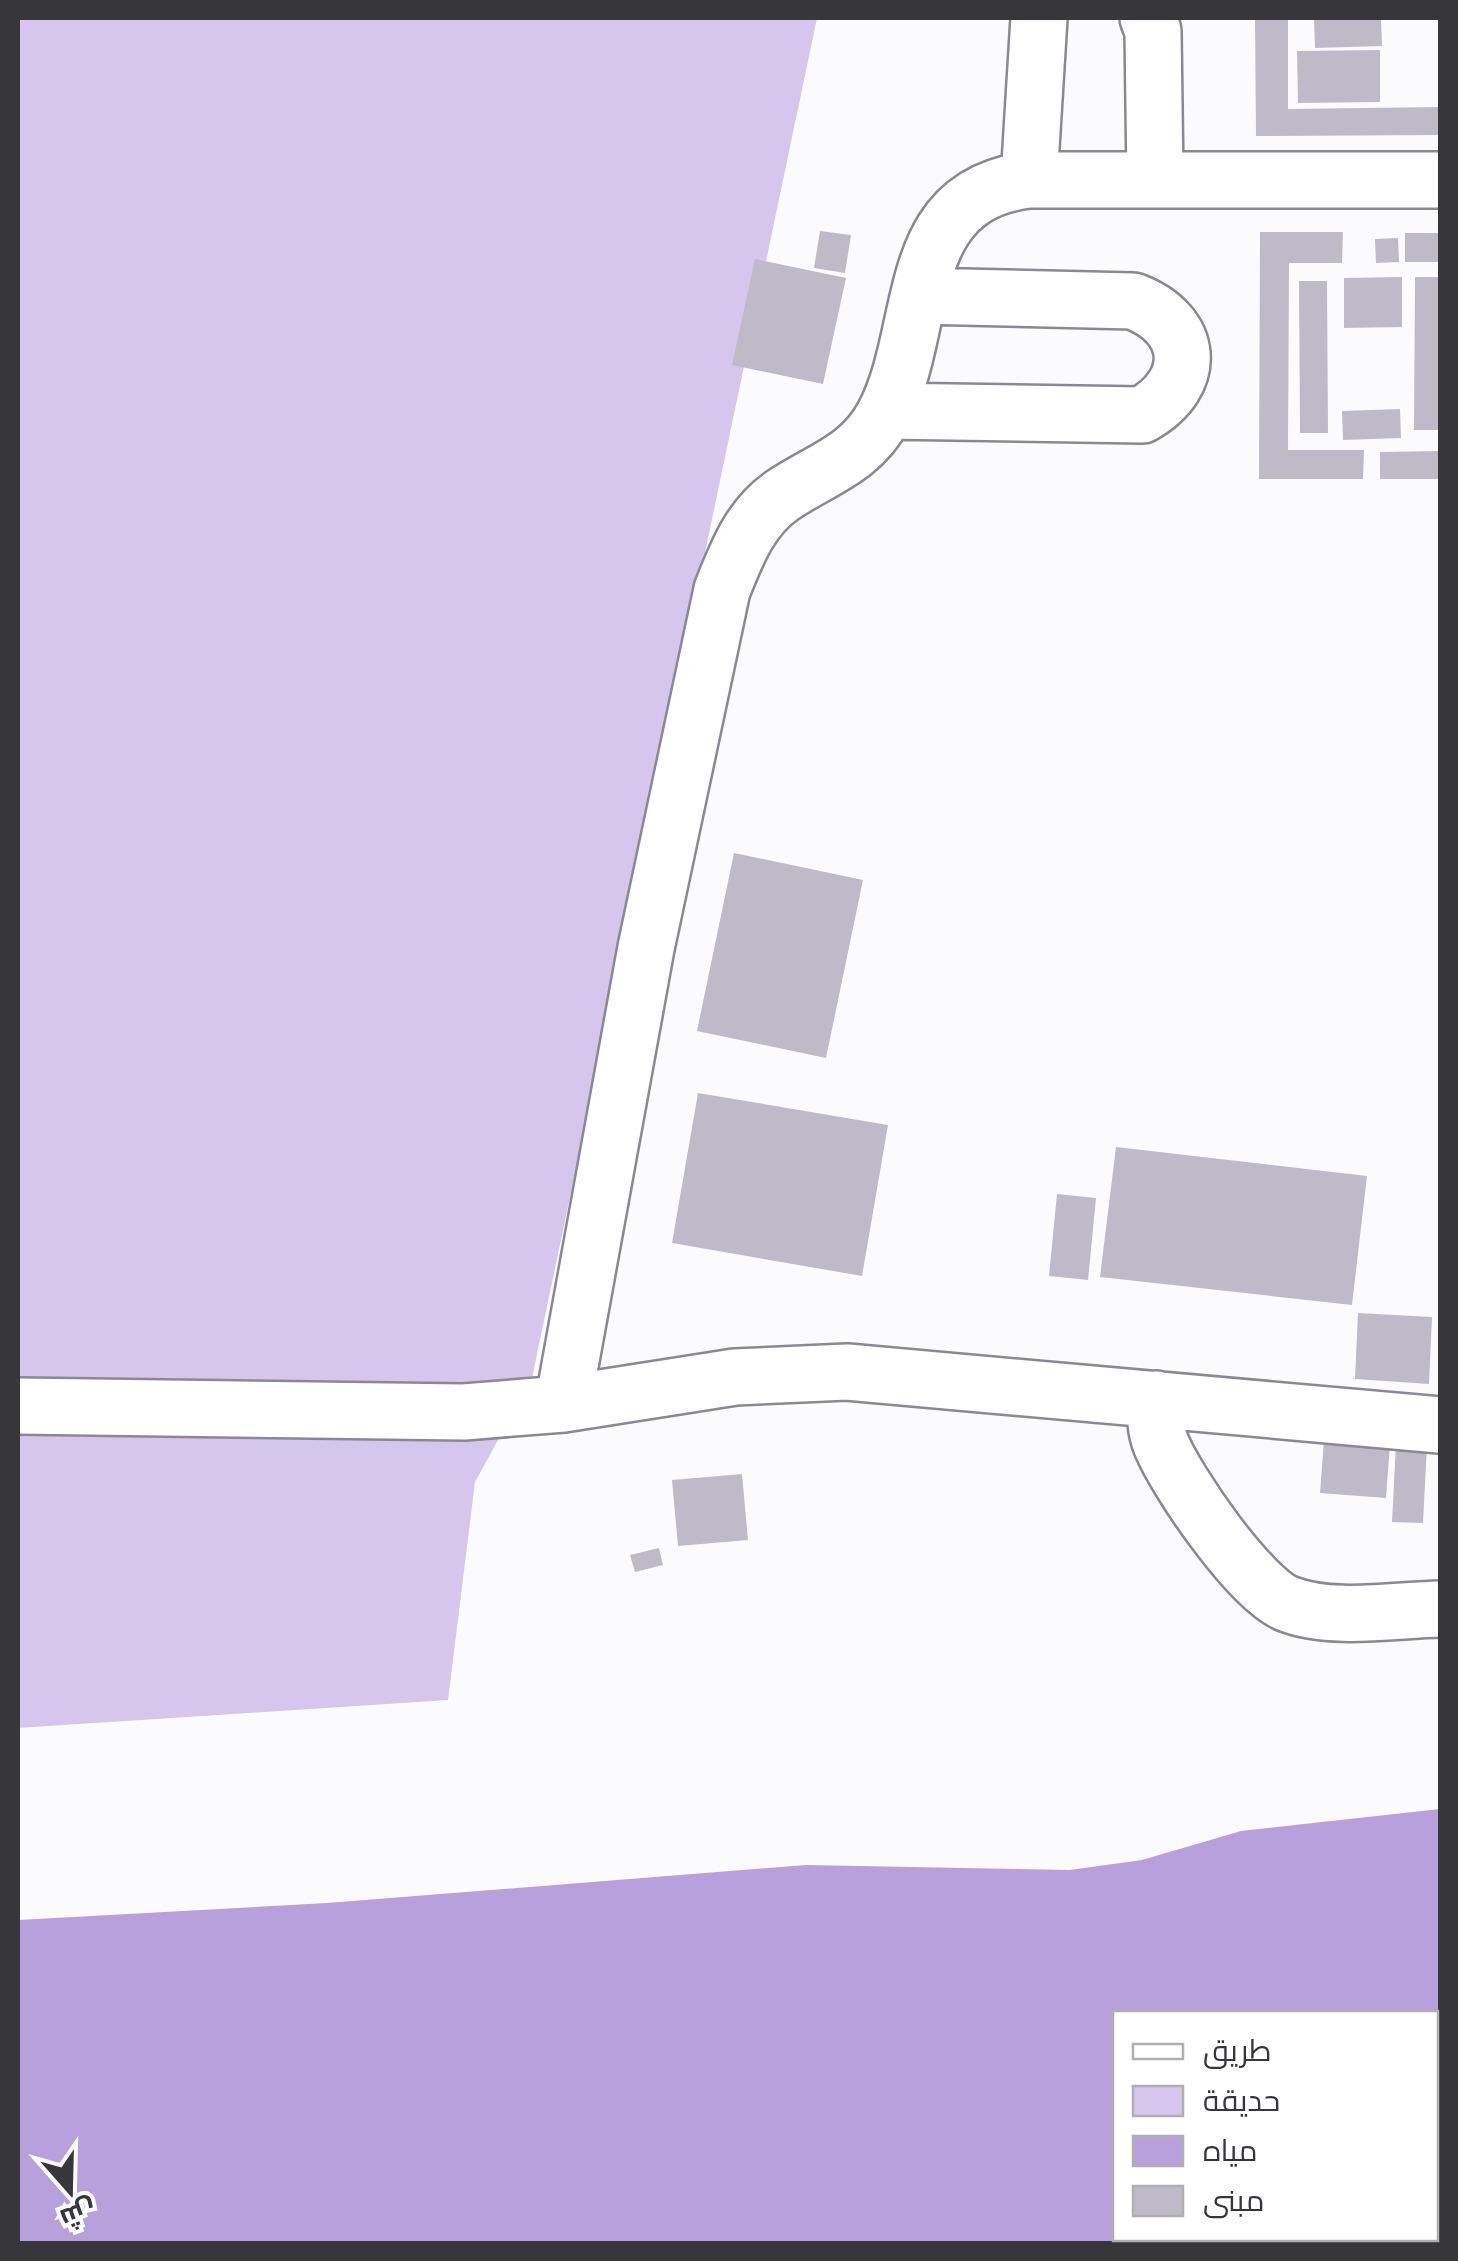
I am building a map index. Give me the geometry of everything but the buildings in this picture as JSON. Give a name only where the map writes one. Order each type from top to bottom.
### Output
[{"type":"lane","points":[[1029,180],[1039,18]]},
{"type":"lane","points":[[1148,18],[1152,31],[1156,180]]},
{"type":"lane","points":[[562,1404],[646,948],[722,590],[741,540],[780,496],[868,442],[886,411],[934,246],[948,218],[970,197],[998,183],[1029,180],[1440,180]]},
{"type":"lane","points":[[886,411],[1142,415],[1162,404],[1176,387],[1183,365],[1181,343],[1171,324],[1154,308],[1133,301],[919,296]]},
{"type":"lane","points":[[18,1406],[464,1412],[562,1404],[735,1377],[847,1372],[1440,1426]]},
{"type":"lane","points":[[1156,1399],[1157,1430],[1168,1458],[1238,1560],[1268,1593],[1310,1610],[1440,1609]]},
{"type":"green space","points":[[18,18],[817,18],[532,1378],[475,1482],[448,1700],[18,1728]]},
{"type":"water","points":[[1440,1809],[1440,2243],[18,2243],[18,1920],[327,1903],[806,1865],[1070,1870],[1142,1860],[1241,1831]]}]
